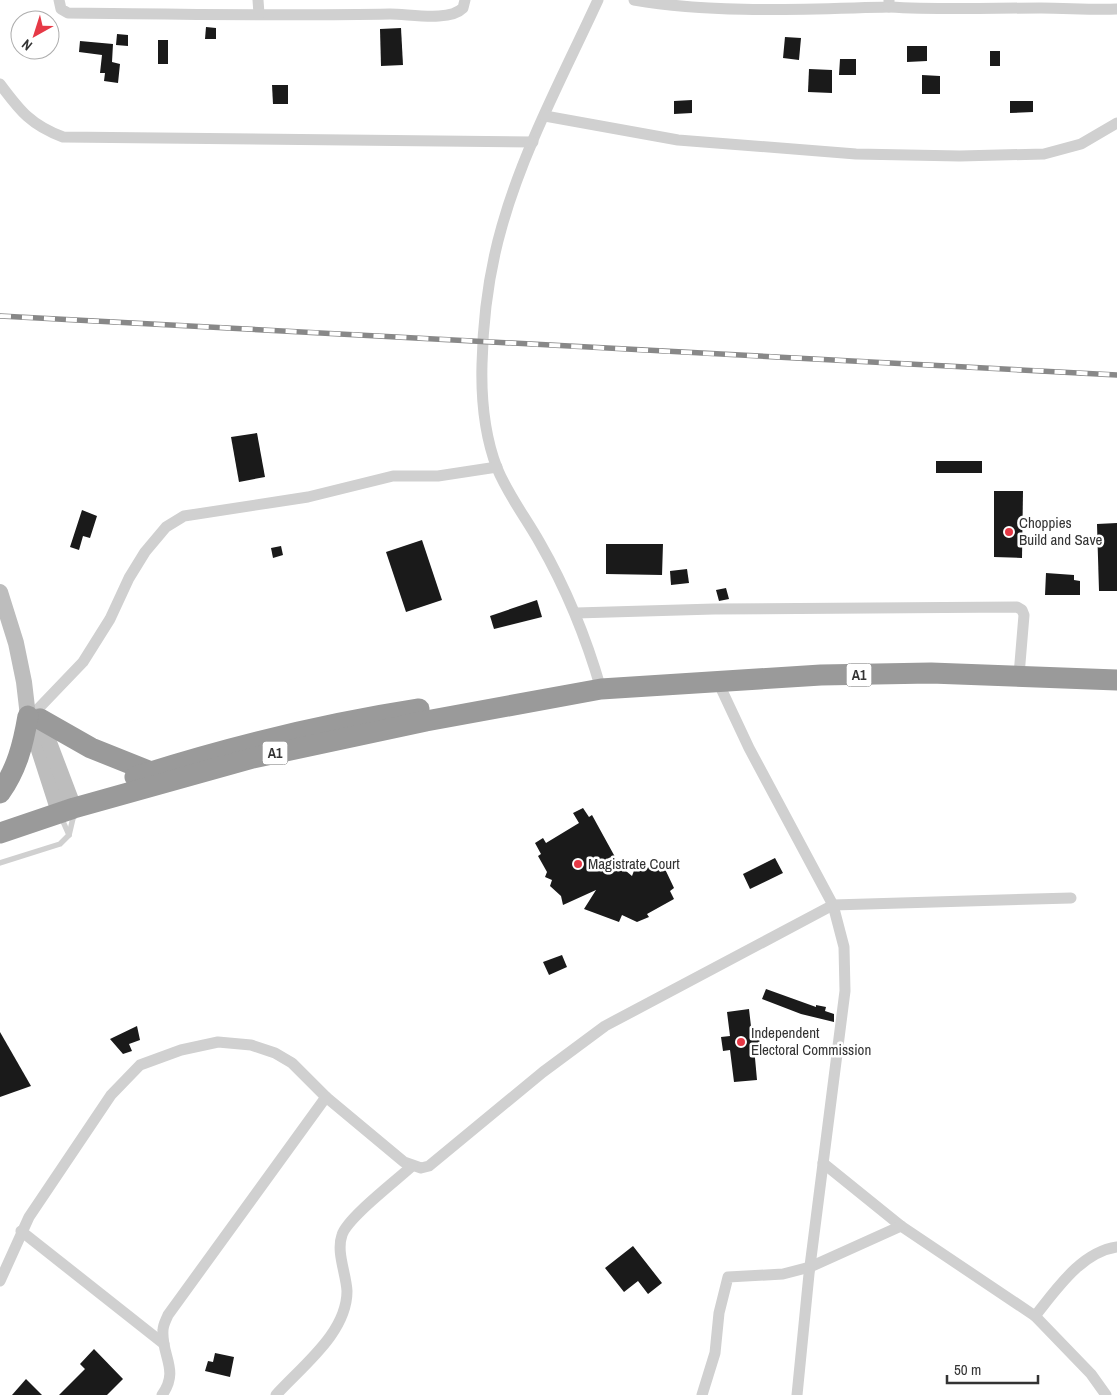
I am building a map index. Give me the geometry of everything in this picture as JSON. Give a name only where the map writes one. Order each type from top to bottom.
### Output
[{"type":"highway","name":"A1","points":[[0,820],[253,758],[556,696],[601,689],[821,675],[1019,675],[1117,680]]},
{"type":"highway","name":"A1","points":[[0,833],[65,805],[151,772],[253,742],[357,719],[491,698],[556,696]]},
{"type":"highway","points":[[0,794],[14,772],[35,715],[91,748],[151,772]]},
{"type":"main road","points":[[0,592],[16,643],[24,682],[65,805]]},
{"type":"street","points":[[59,0],[61,9],[68,13],[259,14],[296,16],[400,14],[451,16],[463,8],[466,0]]},
{"type":"street","points":[[258,0],[259,14]]},
{"type":"street","points":[[598,0],[533,142],[502,226],[486,298],[482,342],[481,398],[486,433],[497,467],[505,486],[540,544],[576,613],[601,689]]},
{"type":"street","points":[[634,0],[717,9],[889,3],[932,9],[1027,4],[1090,11],[1117,9]]},
{"type":"street","points":[[0,84],[29,120],[42,129],[63,137],[533,142]]},
{"type":"street","points":[[545,116],[678,140],[856,154],[960,156],[1044,154],[1081,144],[1117,123]]},
{"type":"street","points":[[35,715],[83,662],[110,619],[129,578],[145,552],[166,527],[184,516],[308,497],[392,476],[438,476],[497,467]]},
{"type":"street","points":[[576,613],[714,609],[1017,607],[1022,610],[1024,615],[1019,675]]},
{"type":"street","points":[[718,682],[749,748],[833,905],[844,947],[845,990],[810,1267],[797,1395]]},
{"type":"street","points":[[0,1280],[21,1231],[111,1095],[140,1065],[155,1057],[218,1042],[251,1045],[275,1053],[292,1063],[326,1097],[412,1166],[421,1168],[429,1166],[543,1072],[604,1026],[833,905],[1070,898]]},
{"type":"street","points":[[162,1395],[168,1386],[171,1369],[164,1344],[163,1329],[168,1315],[326,1097]]},
{"type":"street","points":[[823,1163],[901,1226],[1036,1316],[1091,1374],[1106,1395]]},
{"type":"street","points":[[276,1395],[338,1324],[347,1303],[346,1276],[340,1250],[341,1235],[348,1222],[412,1166]]},
{"type":"street","points":[[702,1395],[715,1353],[719,1313],[728,1277],[783,1274],[810,1267],[901,1226]]},
{"type":"street","points":[[21,1231],[164,1344]]},
{"type":"street","points":[[1036,1316],[1058,1287],[1093,1255],[1117,1247]]},
{"type":"lane","points":[[65,805],[70,836]]},
{"type":"lane","points":[[0,863],[60,844],[70,836],[73,826],[65,805]]},
{"type":"building","points":[[206,27],[216,28],[216,39],[205,39]]},
{"type":"building","points":[[401,28],[403,65],[381,66],[380,29]]},
{"type":"building","points":[[117,34],[128,35],[128,46],[116,45]]},
{"type":"building","points":[[785,37],[801,38],[799,60],[783,58]]},
{"type":"building","points":[[158,40],[168,40],[168,64],[158,64]]},
{"type":"building","points":[[80,41],[113,44],[112,62],[120,64],[118,83],[104,81],[105,73],[100,73],[102,55],[79,52]]},
{"type":"building","points":[[907,46],[927,46],[927,61],[907,62]]},
{"type":"building","points":[[990,51],[1000,51],[1000,66],[990,66]]},
{"type":"building","points":[[840,59],[856,59],[856,75],[839,75]]},
{"type":"building","points":[[809,69],[832,70],[832,93],[808,92]]},
{"type":"building","points":[[922,75],[940,76],[940,94],[922,94]]},
{"type":"building","points":[[272,85],[288,85],[288,104],[273,104]]},
{"type":"building","points":[[692,100],[692,113],[674,114],[674,101]]},
{"type":"building","points":[[1010,101],[1033,101],[1033,112],[1010,113]]},
{"type":"building","points":[[257,433],[265,477],[239,482],[231,437]]},
{"type":"building","points":[[936,461],[982,461],[982,473],[936,473]]},
{"type":"building","points":[[994,491],[1023,491],[1022,558],[994,557]]},
{"type":"building","points":[[82,510],[97,516],[90,538],[83,536],[79,550],[70,547]]},
{"type":"building","points":[[1117,523],[1117,591],[1099,591],[1097,524]]},
{"type":"building","points":[[422,540],[442,600],[406,612],[386,552]]},
{"type":"building","points":[[606,544],[663,544],[662,575],[606,574]]},
{"type":"building","points":[[281,546],[283,555],[273,558],[271,548]]},
{"type":"building","points":[[687,569],[689,583],[671,585],[670,571]]},
{"type":"building","points":[[1046,573],[1074,575],[1074,580],[1080,581],[1080,595],[1045,595]]},
{"type":"building","points":[[726,588],[729,599],[719,601],[716,590]]},
{"type":"building","points":[[537,600],[542,617],[494,629],[490,616]]},
{"type":"building","name":"Magistrate Court","points":[[583,808],[589,817],[592,815],[620,866],[632,876],[635,868],[641,866],[644,870],[654,863],[660,872],[665,869],[674,888],[670,891],[674,899],[647,914],[649,917],[637,922],[622,915],[619,922],[584,909],[596,890],[563,905],[561,896],[550,886],[552,880],[545,877],[547,872],[538,856],[541,854],[535,843],[543,838],[546,843],[579,823],[573,813]]},
{"type":"building","points":[[775,858],[783,873],[750,889],[743,874]]},
{"type":"building","points":[[562,955],[567,967],[549,975],[543,962]]},
{"type":"building","points":[[766,989],[816,1007],[816,1005],[826,1007],[825,1011],[834,1014],[834,1022],[801,1014],[762,999]]},
{"type":"building","name":"Independent Electoral Commission","points":[[749,1009],[752,1035],[759,1035],[760,1047],[754,1047],[757,1080],[734,1082],[730,1050],[723,1051],[721,1037],[730,1036],[727,1012]]},
{"type":"building","points":[[137,1026],[140,1040],[129,1044],[132,1051],[123,1054],[110,1039]]},
{"type":"building","points":[[0,1032],[31,1086],[0,1097]]},
{"type":"building","points":[[633,1246],[662,1283],[648,1294],[638,1281],[624,1292],[605,1268]]},
{"type":"building","points":[[94,1349],[123,1379],[107,1395],[59,1395],[85,1369],[80,1364]]},
{"type":"building","points":[[215,1353],[234,1357],[230,1377],[205,1371],[208,1361],[213,1362]]},
{"type":"building","points":[[26,1379],[42,1395],[12,1395]]},
{"type":"railway","points":[[0,316],[1117,375]]},
{"type":"place","name":"Choppies Build and Save","points":[[1009,532]]},
{"type":"place","name":"Magistrate Court","points":[[578,864]]},
{"type":"place","name":"Independent Electoral Commission","points":[[741,1042]]}]
